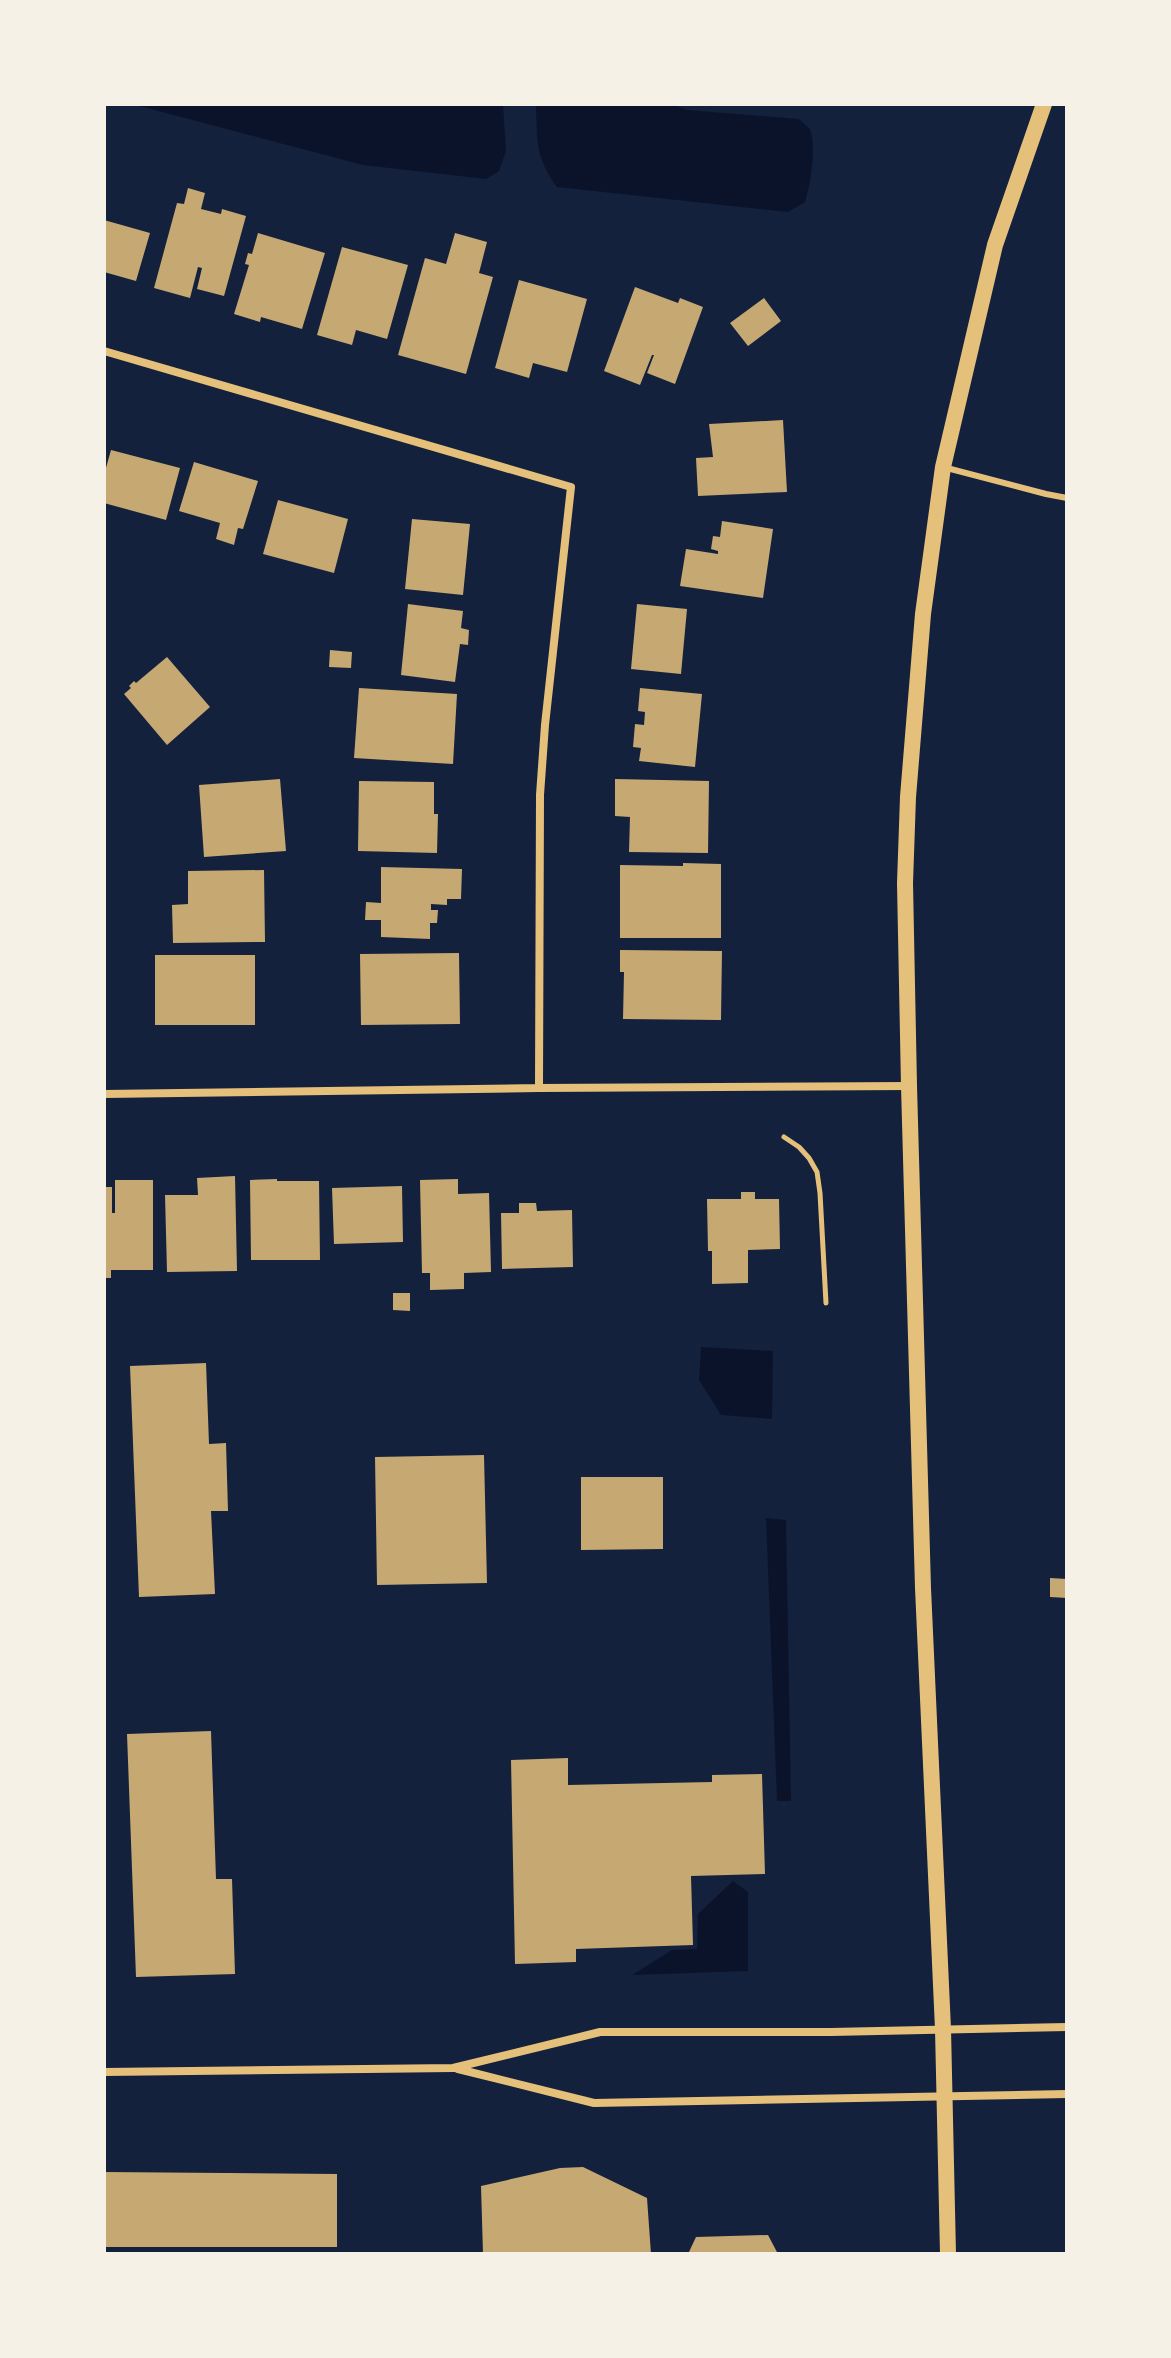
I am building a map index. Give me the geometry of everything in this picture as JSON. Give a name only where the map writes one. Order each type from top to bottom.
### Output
[{"type":"main road","points":[[948,2254],[943,2029],[923,1588],[909,1086],[905,883],[908,797],[923,614],[943,467],[995,245],[1044,104]]},
{"type":"street","points":[[104,351],[571,487],[540,795],[539,1088]]},
{"type":"street","points":[[104,1094],[909,1086]]},
{"type":"street","points":[[104,2072],[453,2068],[600,2032],[831,2032],[1067,2027]]},
{"type":"street","points":[[453,2068],[594,2103],[1067,2094]]},
{"type":"lane","points":[[943,467],[1067,498]]},
{"type":"path","points":[[784,1137],[799,1147],[817,1172],[826,1303]]},
{"type":"water","points":[[132,104],[503,104],[506,151],[499,171],[486,179],[363,165]]},
{"type":"water","points":[[536,104],[672,104],[687,110],[799,119],[809,128],[813,144],[805,202],[788,212],[557,187],[541,157]]},
{"type":"water","points":[[701,1347],[773,1351],[772,1419],[721,1415],[699,1380]]},
{"type":"water","points":[[766,1518],[786,1520],[791,1801],[777,1801]]},
{"type":"water","points":[[733,1881],[748,1892],[748,1971],[632,1975],[672,1950],[697,1949],[698,1914]]},
{"type":"building","points":[[188,188],[205,193],[201,209],[221,214],[222,209],[246,216],[224,296],[197,289],[202,268],[198,267],[190,298],[154,288],[177,203],[184,204]]},
{"type":"building","points":[[104,220],[150,233],[136,281],[104,272]]},
{"type":"building","points":[[258,233],[325,253],[302,329],[261,317],[260,322],[234,314],[249,265],[245,264],[248,253],[252,254]]},
{"type":"building","points":[[455,233],[487,242],[479,273],[493,277],[466,374],[398,355],[425,258],[446,264]]},
{"type":"building","points":[[342,247],[408,265],[387,339],[356,330],[352,345],[317,335]]},
{"type":"building","points":[[519,280],[587,299],[567,372],[533,363],[529,378],[495,368]]},
{"type":"building","points":[[635,287],[678,303],[680,298],[703,307],[675,384],[647,373],[654,355],[640,385],[604,371]]},
{"type":"building","points":[[764,298],[781,321],[748,346],[730,323]]},
{"type":"building","points":[[783,420],[787,492],[698,496],[696,458],[713,457],[709,424]]},
{"type":"building","points":[[111,450],[180,468],[166,520],[104,503],[104,475]]},
{"type":"building","points":[[194,462],[258,481],[243,529],[238,528],[234,545],[216,539],[220,523],[179,511]]},
{"type":"building","points":[[278,500],[348,519],[334,573],[263,554]]},
{"type":"building","points":[[412,519],[470,524],[463,595],[405,589]]},
{"type":"building","points":[[722,521],[773,529],[763,598],[680,586],[686,549],[718,554],[718,551],[711,549],[713,536],[720,537]]},
{"type":"building","points":[[408,604],[463,611],[461,628],[469,630],[468,645],[460,644],[455,682],[401,675]]},
{"type":"building","points":[[637,604],[687,609],[681,674],[631,669]]},
{"type":"building","points":[[330,650],[352,652],[351,668],[329,667]]},
{"type":"building","points":[[167,657],[210,707],[167,745],[124,694],[134,681],[136,683]]},
{"type":"building","points":[[359,688],[457,694],[453,764],[354,758]]},
{"type":"building","points":[[640,688],[702,694],[695,767],[639,761],[641,748],[633,747],[635,724],[644,725],[645,712],[638,711]]},
{"type":"building","points":[[280,779],[286,851],[204,857],[199,785]]},
{"type":"building","points":[[615,779],[709,781],[708,853],[629,852],[630,817],[615,816]]},
{"type":"building","points":[[359,781],[434,782],[434,814],[438,814],[437,853],[358,851]]},
{"type":"building","points":[[683,863],[721,864],[721,938],[620,938],[620,865],[683,866]]},
{"type":"building","points":[[381,867],[462,869],[461,899],[447,899],[447,905],[431,904],[431,910],[438,910],[437,923],[430,923],[430,939],[381,937],[381,920],[365,920],[366,902],[381,903]]},
{"type":"building","points":[[264,870],[265,942],[173,943],[172,905],[188,904],[188,871]]},
{"type":"building","points":[[620,950],[722,951],[721,1020],[623,1019],[624,972],[620,972]]},
{"type":"building","points":[[459,953],[460,1024],[361,1025],[360,954]]},
{"type":"building","points":[[155,955],[255,955],[255,1025],[155,1025]]},
{"type":"building","points":[[235,1176],[237,1271],[167,1272],[165,1195],[198,1195],[197,1178]]},
{"type":"building","points":[[458,1179],[458,1194],[489,1193],[491,1272],[464,1273],[464,1289],[430,1290],[430,1273],[422,1273],[420,1180]]},
{"type":"building","points":[[115,1180],[153,1180],[153,1270],[111,1270],[111,1278],[104,1278],[104,1187],[112,1187],[112,1213],[115,1213]]},
{"type":"building","points":[[250,1180],[319,1181],[320,1260],[251,1260]]},
{"type":"building","points":[[402,1186],[403,1242],[334,1244],[332,1188]]},
{"type":"building","points":[[741,1192],[755,1192],[755,1199],[779,1199],[780,1249],[748,1250],[748,1283],[712,1284],[707,1199],[741,1199]]},
{"type":"building","points":[[519,1203],[536,1203],[537,1211],[572,1210],[573,1267],[502,1269],[501,1213],[519,1213]]},
{"type":"building","points":[[393,1293],[410,1293],[410,1311],[393,1310]]},
{"type":"building","points":[[206,1363],[209,1444],[226,1443],[228,1511],[211,1511],[215,1594],[139,1597],[130,1366]]},
{"type":"building","points":[[484,1455],[487,1583],[377,1585],[375,1457]]},
{"type":"building","points":[[581,1477],[663,1477],[663,1549],[581,1550]]},
{"type":"building","points":[[1050,1578],[1067,1579],[1067,1598],[1050,1597]]},
{"type":"building","points":[[211,1731],[216,1879],[232,1879],[235,1974],[136,1977],[127,1734]]},
{"type":"building","points":[[568,1758],[568,1785],[712,1782],[712,1775],[762,1774],[765,1874],[691,1876],[693,1945],[576,1949],[576,1962],[515,1964],[511,1760]]},
{"type":"building","points":[[583,2167],[647,2198],[651,2254],[483,2254],[481,2186],[560,2168]]},
{"type":"building","points":[[104,2172],[337,2174],[337,2247],[104,2247]]},
{"type":"building","points":[[768,2235],[778,2254],[688,2254],[696,2237]]}]
